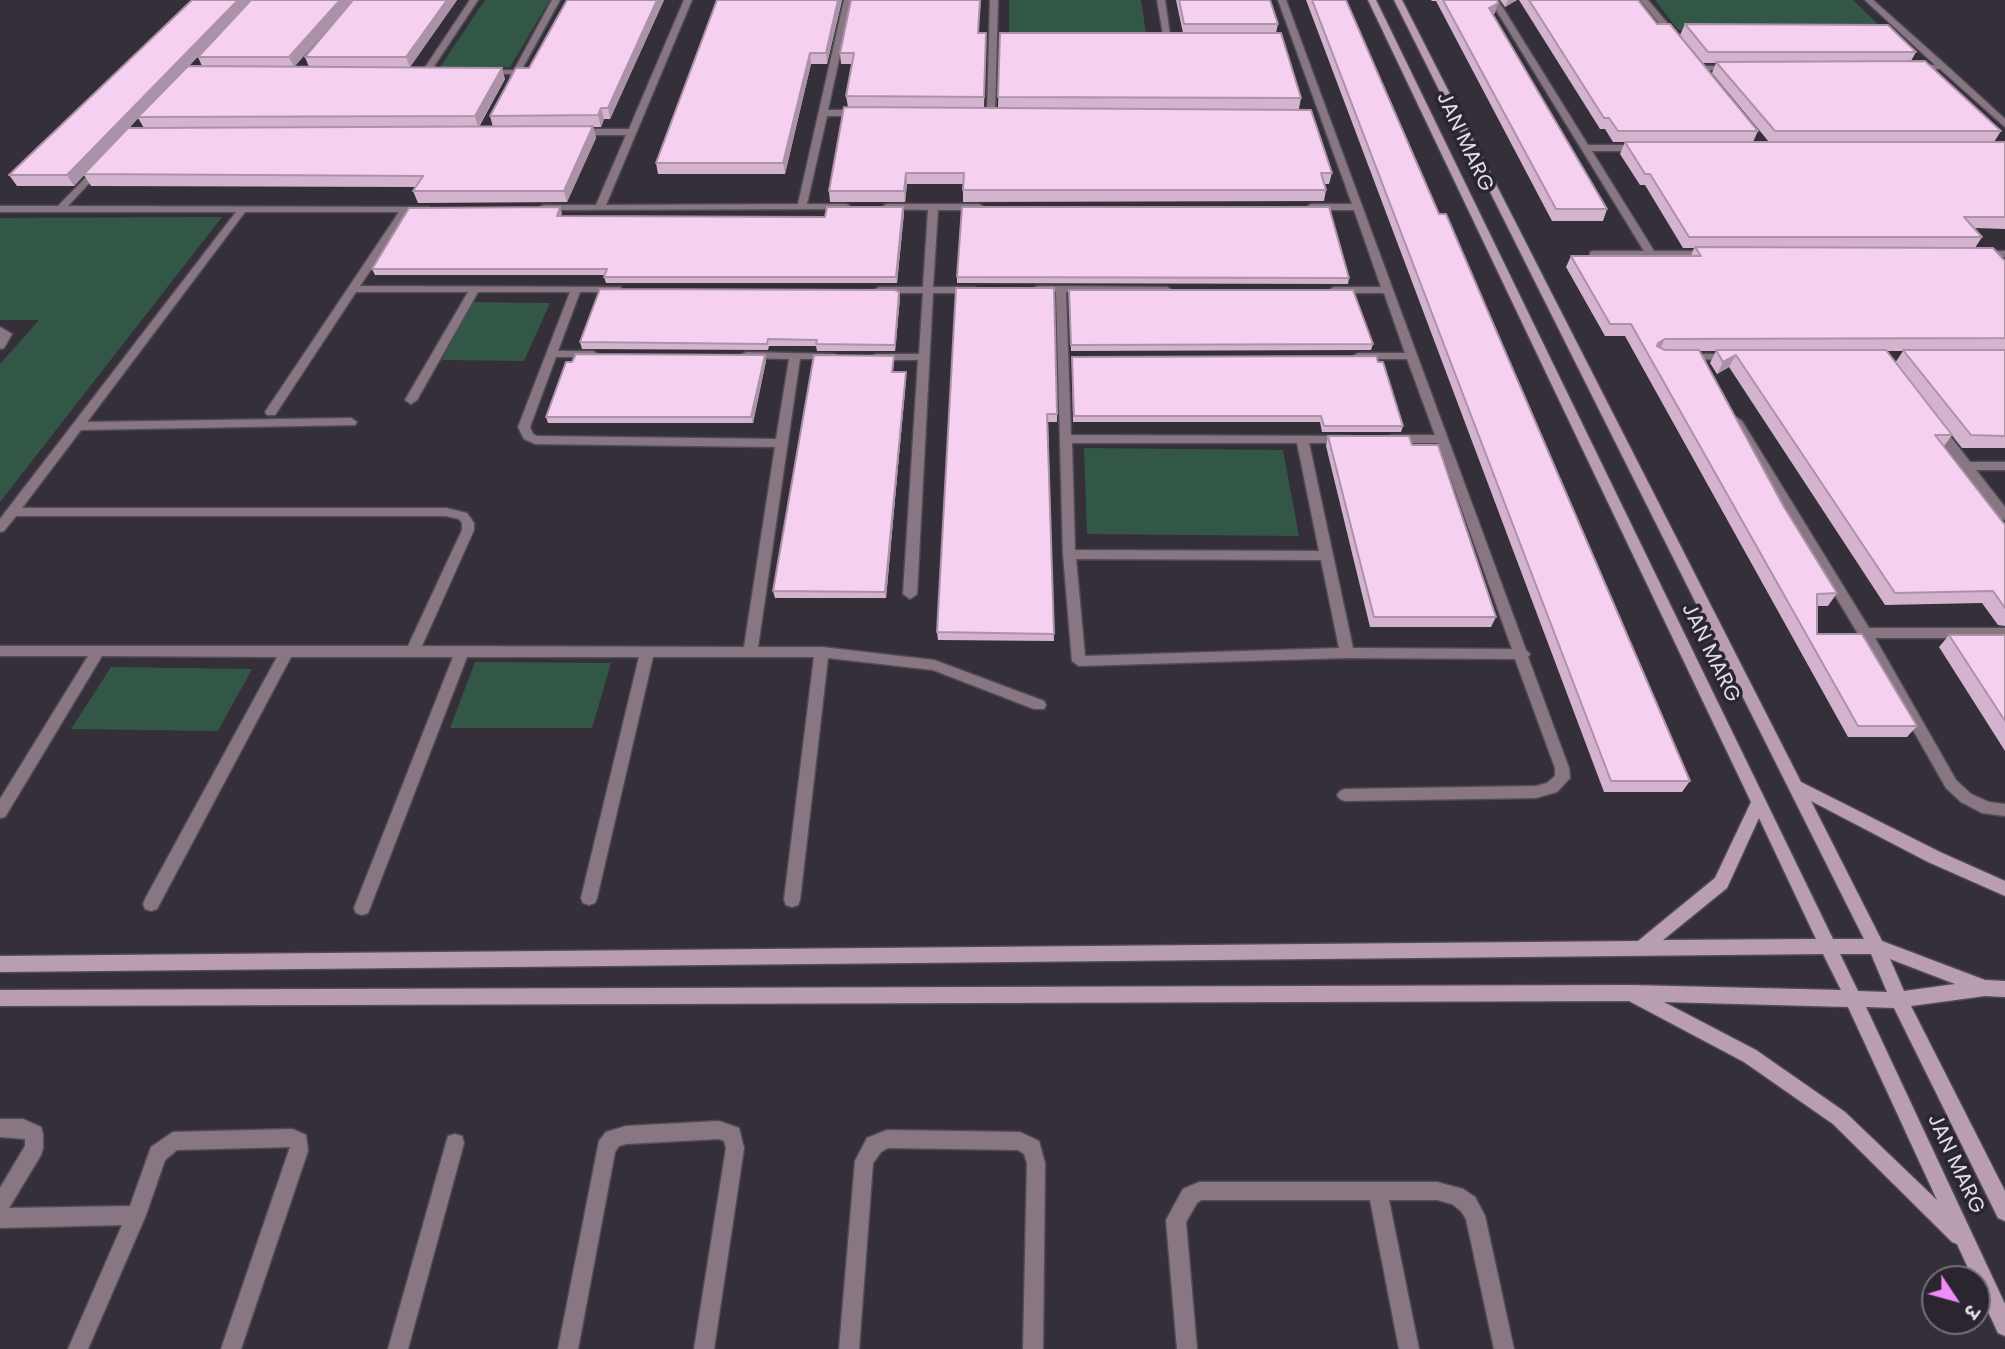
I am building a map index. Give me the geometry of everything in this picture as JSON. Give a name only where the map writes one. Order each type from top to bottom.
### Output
[{"type":"main road","name":"JAN MARG","points":[[1372,0],[1853,998],[2005,1326]]},
{"type":"main road","points":[[1398,0],[1876,946],[1899,1000],[2005,1211]]},
{"type":"main road","points":[[1795,786],[1934,857],[2005,889]]},
{"type":"main road","points":[[1642,948],[1721,883],[1758,803]]},
{"type":"main road","points":[[0,964],[1876,946],[1984,988]]},
{"type":"main road","points":[[0,998],[1629,993],[1899,1000],[1984,988],[2005,989]]},
{"type":"main road","points":[[1629,993],[1750,1056],[1839,1118],[1966,1242]]},
{"type":"street","points":[[426,72],[474,0]]},
{"type":"street","points":[[510,84],[556,0]]},
{"type":"street","points":[[600,207],[688,0]]},
{"type":"street","points":[[802,208],[848,0]]},
{"type":"street","points":[[991,113],[994,0]]},
{"type":"street","points":[[1161,0],[1168,40]]},
{"type":"street","points":[[1282,0],[1290,39],[1324,115],[1389,290],[1523,654],[1562,768],[1563,778],[1552,788],[1536,792],[1345,795]]},
{"type":"street","points":[[1493,0],[1651,254]]},
{"type":"street","points":[[1644,0],[1684,48]]},
{"type":"street","points":[[1869,0],[2005,124]]},
{"type":"street","points":[[993,39],[1007,39]]},
{"type":"street","points":[[1155,40],[1181,40]]},
{"type":"street","points":[[1692,58],[1708,78]]},
{"type":"street","points":[[1903,68],[1943,67]]},
{"type":"street","points":[[1700,68],[1740,68]]},
{"type":"street","points":[[413,72],[439,72]]},
{"type":"street","points":[[478,72],[517,72]]},
{"type":"street","points":[[823,113],[875,113]]},
{"type":"street","points":[[978,113],[1005,113]]},
{"type":"street","points":[[1310,115],[1324,115]]},
{"type":"street","points":[[565,132],[632,132]]},
{"type":"street","points":[[1586,148],[1655,148]]},
{"type":"street","points":[[61,208],[104,162]]},
{"type":"street","points":[[910,594],[933,207]]},
{"type":"street","points":[[881,208],[988,207]]},
{"type":"street","points":[[1303,207],[1358,207]]},
{"type":"street","points":[[531,208],[855,208]]},
{"type":"street","points":[[0,209],[434,209]]},
{"type":"street","points":[[271,412],[406,209]]},
{"type":"street","points":[[0,528],[242,210]]},
{"type":"street","points":[[1594,254],[1719,254]]},
{"type":"street","points":[[1964,254],[2005,254]]},
{"type":"street","points":[[354,289],[630,289]]},
{"type":"street","points":[[411,400],[475,289]]},
{"type":"street","points":[[576,289],[524,427],[535,440],[782,443]]},
{"type":"street","points":[[1021,289],[1184,290]]},
{"type":"street","points":[[1061,289],[1069,554],[1079,661],[1347,653],[1523,654]]},
{"type":"street","points":[[860,290],[981,290]]},
{"type":"street","points":[[1320,290],[1389,290]]},
{"type":"street","points":[[0,330],[7,334],[0,346]]},
{"type":"street","points":[[552,354],[606,354]]},
{"type":"street","points":[[727,355],[846,356]]},
{"type":"street","points":[[750,652],[795,356]]},
{"type":"street","points":[[859,356],[924,357]]},
{"type":"street","points":[[1343,356],[1413,356]]},
{"type":"street","points":[[1063,358],[1077,357]]},
{"type":"street","points":[[1672,357],[1701,362],[1750,357]]},
{"type":"street","points":[[1726,403],[1865,634],[1951,784],[1966,798],[1987,808],[2005,810]]},
{"type":"street","points":[[1924,411],[2005,516]]},
{"type":"street","points":[[78,426],[351,422]]},
{"type":"street","points":[[1065,439],[1354,439]]},
{"type":"street","points":[[1302,439],[1347,653]]},
{"type":"street","points":[[1379,439],[1443,439]]},
{"type":"street","points":[[1967,466],[2005,466]]},
{"type":"street","points":[[12,512],[446,512],[463,516],[468,523],[468,530],[413,651]]},
{"type":"street","points":[[1069,554],[1327,556]]},
{"type":"street","points":[[1865,634],[2005,633]]},
{"type":"street","points":[[0,651],[822,652],[934,665],[1039,705]]},
{"type":"street","points":[[152,904],[287,651]]},
{"type":"street","points":[[362,908],[462,651]]},
{"type":"street","points":[[0,812],[98,652]]},
{"type":"street","points":[[589,898],[647,652]]},
{"type":"street","points":[[792,900],[822,652]]},
{"type":"street","points":[[0,1128],[23,1128],[34,1134],[34,1148],[0,1206]]},
{"type":"street","points":[[568,1349],[606,1148],[612,1139],[626,1135],[719,1130],[732,1135],[735,1148],[704,1349]]},
{"type":"street","points":[[78,1349],[136,1215],[158,1154],[173,1141],[292,1138],[299,1142],[299,1151],[231,1349]]},
{"type":"street","points":[[849,1349],[864,1161],[874,1146],[887,1139],[1020,1142],[1032,1148],[1036,1163],[1033,1349]]},
{"type":"street","points":[[398,1349],[455,1143]]},
{"type":"street","points":[[1187,1349],[1176,1220],[1190,1196],[1199,1191],[1437,1191],[1468,1204],[1475,1216],[1504,1349]]},
{"type":"street","points":[[1378,1192],[1409,1349]]},
{"type":"street","points":[[0,1218],[136,1215]]},
{"type":"green space","points":[[485,0],[550,0],[510,67],[440,67]]},
{"type":"green space","points":[[1009,0],[1141,0],[1146,33],[1009,33]]},
{"type":"green space","points":[[1655,0],[1853,0],[1885,31],[1678,30]]},
{"type":"green space","points":[[222,217],[0,502],[0,364],[39,320],[0,320],[0,218]]},
{"type":"green space","points":[[472,302],[550,303],[524,361],[442,360]]},
{"type":"green space","points":[[1084,448],[1283,450],[1299,536],[1087,534]]},
{"type":"green space","points":[[475,662],[611,663],[592,728],[450,728]]},
{"type":"green space","points":[[111,667],[252,669],[218,731],[71,729]]},
{"type":"building","points":[[192,0],[238,0],[67,175],[9,175]]},
{"type":"building","points":[[251,0],[340,0],[289,57],[198,57]]},
{"type":"building","points":[[353,0],[447,0],[406,57],[305,57]]},
{"type":"building","points":[[567,0],[657,0],[608,108],[601,108],[598,115],[490,116],[516,68],[529,68]]},
{"type":"building","points":[[717,0],[838,0],[826,53],[810,53],[783,163],[656,163]]},
{"type":"building","points":[[851,0],[980,0],[978,33],[986,33],[984,97],[846,96],[854,53],[840,53]]},
{"type":"building","points":[[1179,0],[1270,0],[1278,24],[1184,24]]},
{"type":"building","points":[[1312,0],[1346,0],[1439,214],[1446,214],[1690,781],[1611,781]]},
{"type":"building","points":[[1443,0],[1497,0],[1498,3],[1489,8],[1607,209],[1556,209]]},
{"type":"building","points":[[1529,0],[1638,0],[1657,24],[1670,24],[1758,131],[1618,131],[1609,118],[1604,118]]},
{"type":"building","points":[[1685,24],[1888,25],[1916,52],[1708,52]]},
{"type":"building","points":[[1000,33],[1281,33],[1301,98],[998,97]]},
{"type":"building","points":[[1925,61],[2001,131],[1775,131],[1716,62]]},
{"type":"building","points":[[188,66],[502,68],[475,116],[138,117]]},
{"type":"building","points":[[844,107],[1311,110],[1332,173],[1321,173],[1326,190],[963,190],[964,173],[906,173],[904,191],[829,191]]},
{"type":"building","points":[[593,126],[564,191],[413,191],[423,176],[84,174],[128,128]]},
{"type":"building","points":[[1625,142],[2005,142],[2005,217],[1964,217],[1982,237],[1689,237],[1650,174],[1645,174]]},
{"type":"building","points":[[560,207],[557,216],[825,217],[827,207],[903,207],[896,277],[604,277],[607,269],[372,269],[409,208]]},
{"type":"building","points":[[962,207],[1329,207],[1349,278],[957,277]]},
{"type":"building","points":[[1695,247],[1993,248],[2005,261],[2005,338],[1665,339],[1657,346],[1665,350],[1699,350],[1784,507],[1837,593],[1817,594],[1817,634],[1862,634],[1917,726],[1858,726],[1631,324],[1610,324],[1571,256],[1701,256]]},
{"type":"building","points":[[956,288],[1054,288],[1057,414],[1047,414],[1054,634],[937,632]]},
{"type":"building","points":[[600,289],[895,290],[899,292],[895,345],[816,344],[817,340],[768,339],[767,344],[580,342]]},
{"type":"building","points":[[1069,290],[1353,290],[1373,344],[1071,345]]},
{"type":"building","points":[[1716,350],[1886,350],[1952,435],[1935,435],[2005,525],[2005,608],[1993,591],[1895,593],[1736,355],[1723,362]]},
{"type":"building","points":[[1903,350],[2005,350],[2005,436],[1971,435]]},
{"type":"building","points":[[576,354],[765,355],[751,417],[546,417],[566,362],[572,362]]},
{"type":"building","points":[[814,355],[894,356],[892,372],[906,372],[885,592],[773,591]]},
{"type":"building","points":[[1376,356],[1378,362],[1383,362],[1403,426],[1324,426],[1321,416],[1074,416],[1072,357]]},
{"type":"building","points":[[1328,436],[1409,436],[1412,445],[1438,445],[1496,617],[1374,617]]},
{"type":"building","points":[[1949,635],[2005,635],[2005,721]]}]
